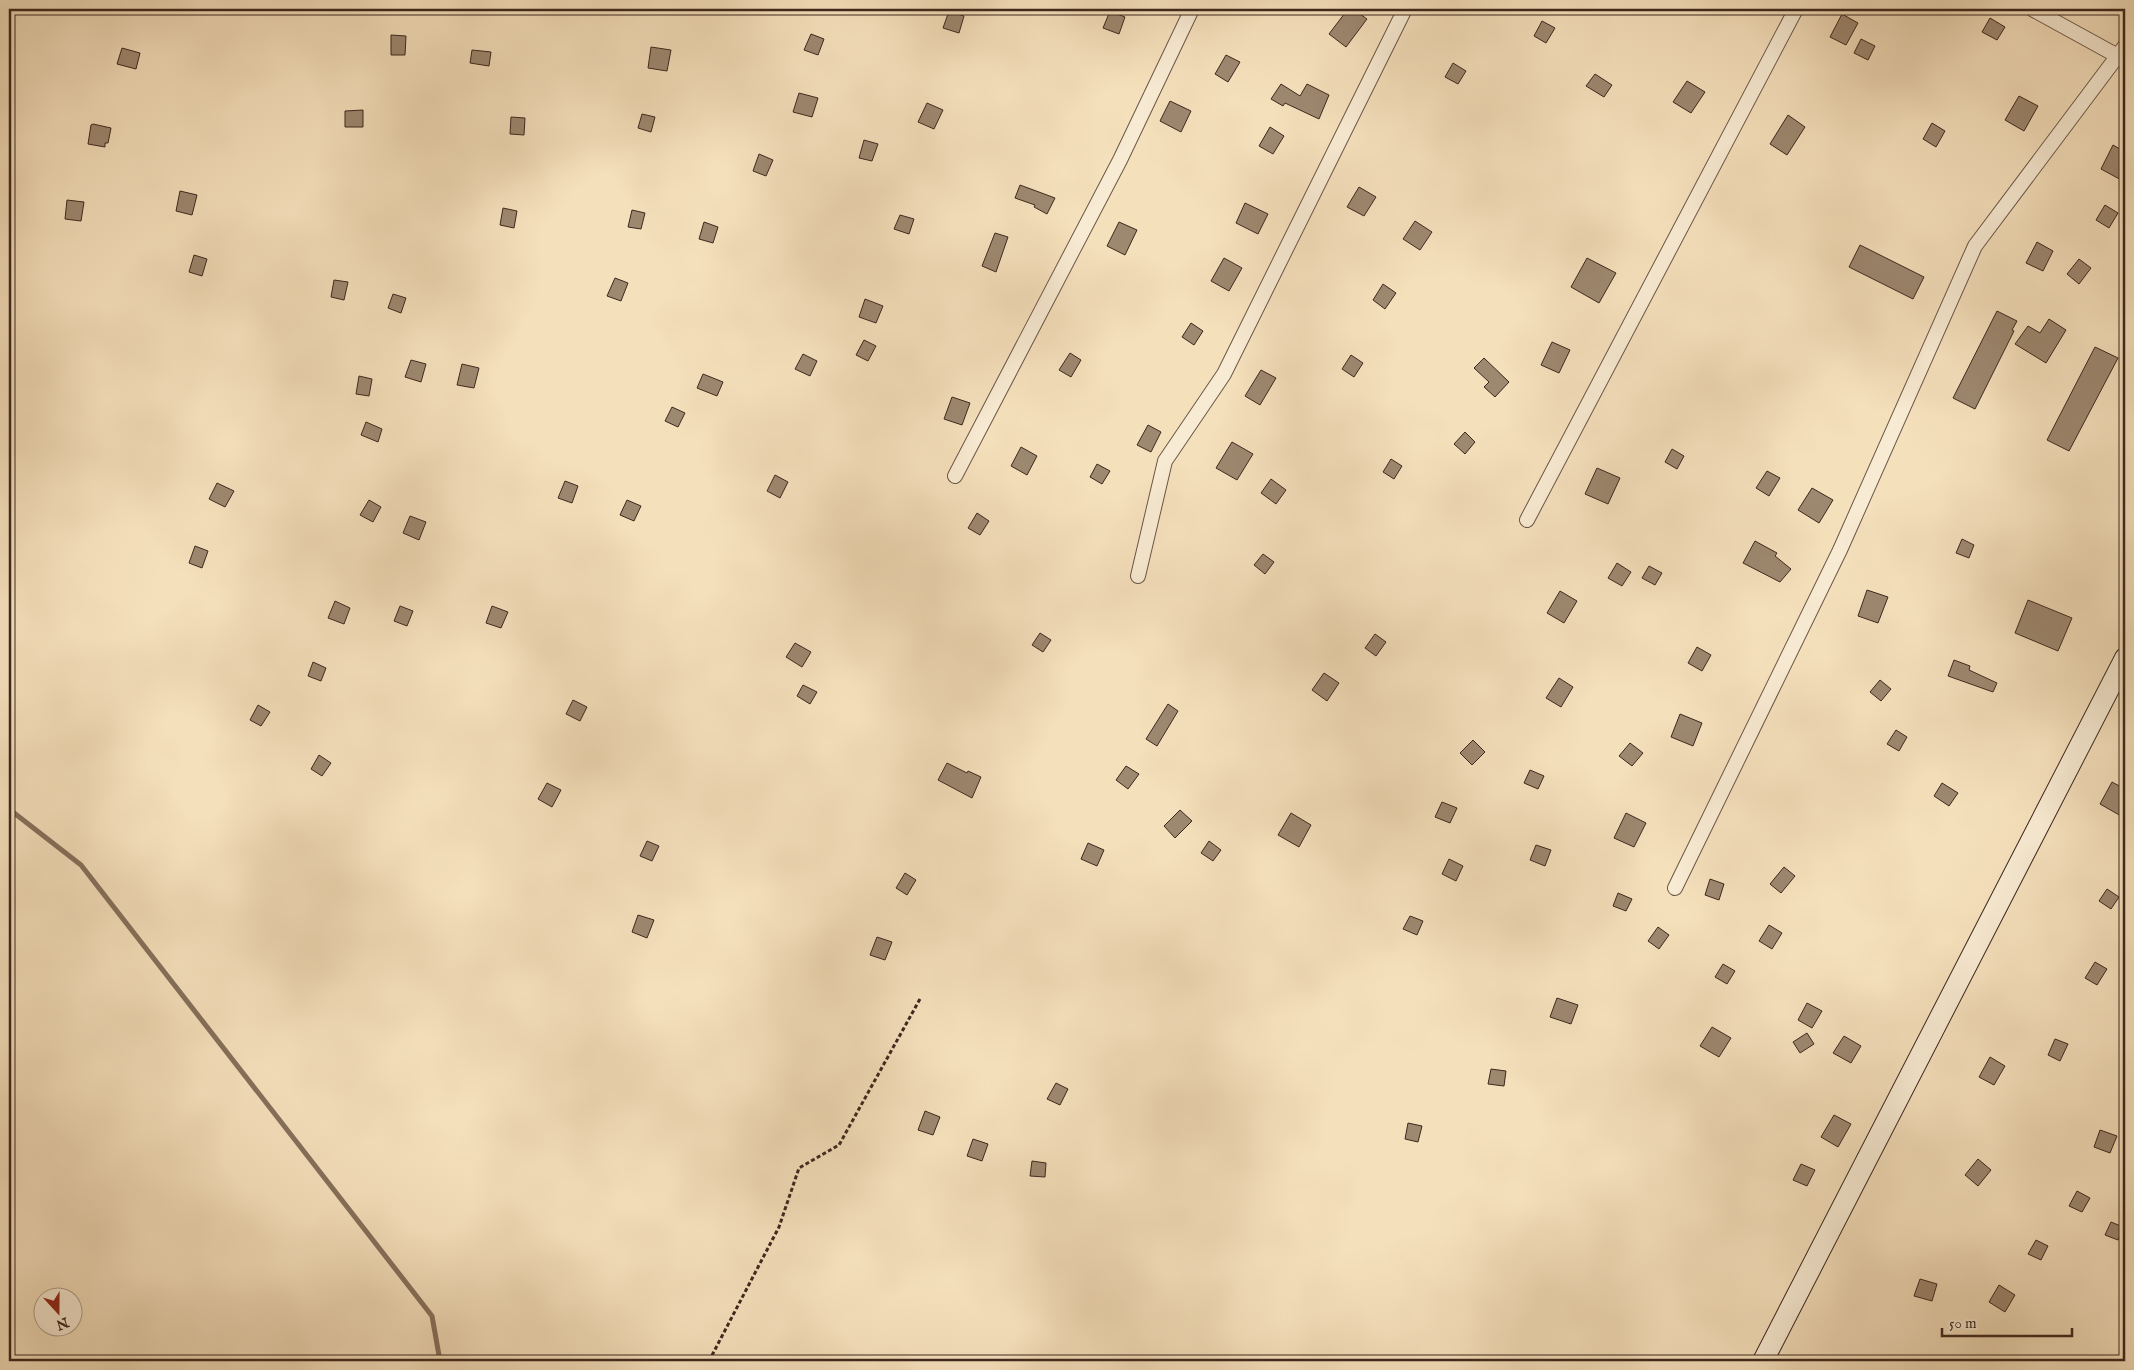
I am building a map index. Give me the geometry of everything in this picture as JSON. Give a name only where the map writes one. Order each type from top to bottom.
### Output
[{"type":"main road","points":[[1763,1361],[2125,658]]},
{"type":"street","points":[[955,476],[1120,160],[1192,9]]},
{"type":"street","points":[[1138,576],[1166,461],[1224,374],[1405,9]]},
{"type":"street","points":[[1527,520],[1796,9]]},
{"type":"street","points":[[1675,888],[1840,550],[1975,246],[2123,55],[2032,9]]},
{"type":"path","points":[[709,1361],[779,1226],[799,1168],[840,1145],[920,999]]},
{"type":"building","points":[[1348,9],[1353,9],[1367,19],[1346,47],[1329,34]]},
{"type":"building","points":[[949,11],[964,16],[959,33],[943,28]]},
{"type":"building","points":[[1110,11],[1125,17],[1119,34],[1103,28]]},
{"type":"building","points":[[1842,14],[1858,23],[1846,45],[1830,37]]},
{"type":"building","points":[[1990,18],[2005,27],[1997,40],[1982,32]]},
{"type":"building","points":[[1542,21],[1555,28],[1546,43],[1534,36]]},
{"type":"building","points":[[811,34],[824,39],[818,55],[804,50]]},
{"type":"building","points":[[391,35],[406,36],[405,55],[391,55]]},
{"type":"building","points":[[1861,39],[1875,46],[1868,60],[1854,53]]},
{"type":"building","points":[[651,47],[671,50],[667,71],[648,68]]},
{"type":"building","points":[[122,48],[140,53],[136,69],[117,64]]},
{"type":"building","points":[[472,50],[491,52],[489,66],[470,63]]},
{"type":"building","points":[[1226,55],[1240,62],[1228,82],[1215,74]]},
{"type":"building","points":[[1453,63],[1466,71],[1458,84],[1445,77]]},
{"type":"building","points":[[1595,74],[1612,85],[1604,97],[1586,86]]},
{"type":"building","points":[[1687,81],[1705,92],[1691,113],[1673,102]]},
{"type":"building","points":[[1281,84],[1300,96],[1307,84],[1329,95],[1319,119],[1285,103],[1283,106],[1271,99]]},
{"type":"building","points":[[799,93],[818,98],[812,117],[793,112]]},
{"type":"building","points":[[2019,96],[2038,106],[2024,131],[2005,120]]},
{"type":"building","points":[[1170,101],[1191,111],[1181,132],[1160,121]]},
{"type":"building","points":[[927,103],[943,110],[934,129],[918,122]]},
{"type":"building","points":[[363,110],[363,127],[345,127],[345,111]]},
{"type":"building","points":[[642,114],[655,117],[651,132],[638,128]]},
{"type":"building","points":[[1788,115],[1805,127],[1787,155],[1770,144]]},
{"type":"building","points":[[511,117],[525,118],[524,135],[510,134]]},
{"type":"building","points":[[1932,123],[1945,131],[1936,147],[1923,139]]},
{"type":"building","points":[[91,125],[111,128],[108,143],[105,143],[105,147],[88,144]]},
{"type":"building","points":[[1270,127],[1284,136],[1273,154],[1259,146]]},
{"type":"building","points":[[864,140],[878,144],[872,161],[859,158]]},
{"type":"building","points":[[2113,145],[2125,152],[2125,182],[2101,169]]},
{"type":"building","points":[[759,154],[773,160],[766,176],[753,171]]},
{"type":"building","points":[[1020,185],[1055,198],[1047,214],[1034,207],[1035,205],[1015,198]]},
{"type":"building","points":[[1359,187],[1376,197],[1364,216],[1347,207]]},
{"type":"building","points":[[180,191],[197,195],[192,215],[176,211]]},
{"type":"building","points":[[67,200],[84,202],[81,221],[65,219]]},
{"type":"building","points":[[1245,203],[1268,214],[1258,234],[1236,223]]},
{"type":"building","points":[[2105,205],[2118,213],[2109,228],[2096,220]]},
{"type":"building","points":[[503,208],[517,211],[514,228],[500,225]]},
{"type":"building","points":[[632,210],[645,213],[641,229],[628,227]]},
{"type":"building","points":[[900,215],[914,219],[909,234],[894,229]]},
{"type":"building","points":[[1415,221],[1432,232],[1420,250],[1403,239]]},
{"type":"building","points":[[704,222],[718,227],[713,243],[699,239]]},
{"type":"building","points":[[1119,222],[1137,230],[1125,255],[1107,246]]},
{"type":"building","points":[[995,233],[1008,237],[996,272],[982,266]]},
{"type":"building","points":[[2037,242],[2053,251],[2043,271],[2026,263]]},
{"type":"building","points":[[1860,245],[1924,277],[1913,299],[1849,267]]},
{"type":"building","points":[[194,255],[207,259],[202,276],[189,272]]},
{"type":"building","points":[[1224,258],[1242,268],[1229,291],[1211,281]]},
{"type":"building","points":[[1587,258],[1616,273],[1599,303],[1571,287]]},
{"type":"building","points":[[2079,259],[2091,268],[2079,284],[2067,274]]},
{"type":"building","points":[[615,278],[628,283],[621,301],[607,296]]},
{"type":"building","points":[[334,280],[348,282],[344,300],[331,297]]},
{"type":"building","points":[[1383,284],[1396,293],[1385,309],[1373,300]]},
{"type":"building","points":[[393,294],[406,298],[401,313],[388,308]]},
{"type":"building","points":[[865,299],[883,306],[876,323],[859,317]]},
{"type":"building","points":[[1997,311],[2017,321],[2012,330],[2014,331],[1975,409],[1953,398]]},
{"type":"building","points":[[2049,319],[2066,330],[2046,363],[2015,344],[2028,326],[2040,333]]},
{"type":"building","points":[[1191,323],[1203,331],[1194,345],[1182,337]]},
{"type":"building","points":[[864,340],[876,346],[868,361],[856,355]]},
{"type":"building","points":[[1552,342],[1570,350],[1559,373],[1541,365]]},
{"type":"building","points":[[2095,347],[2118,358],[2069,451],[2047,440]]},
{"type":"building","points":[[1070,353],[1081,360],[1071,377],[1059,370]]},
{"type":"building","points":[[803,354],[817,361],[810,376],[795,369]]},
{"type":"building","points":[[1351,355],[1363,363],[1354,377],[1342,369]]},
{"type":"building","points":[[1484,358],[1509,382],[1495,397],[1484,387],[1489,382],[1474,368]]},
{"type":"building","points":[[411,360],[426,364],[421,382],[405,377]]},
{"type":"building","points":[[462,364],[479,368],[474,388],[457,385]]},
{"type":"building","points":[[1261,370],[1276,378],[1260,405],[1245,396]]},
{"type":"building","points":[[703,374],[723,382],[717,396],[697,388]]},
{"type":"building","points":[[359,376],[372,379],[369,396],[356,394]]},
{"type":"building","points":[[952,397],[970,403],[962,425],[944,419]]},
{"type":"building","points":[[672,407],[685,413],[678,427],[665,421]]},
{"type":"building","points":[[366,422],[382,429],[378,442],[361,435]]},
{"type":"building","points":[[1148,425],[1161,432],[1151,452],[1137,445]]},
{"type":"building","points":[[1465,432],[1475,442],[1465,454],[1454,444]]},
{"type":"building","points":[[1232,442],[1253,454],[1237,480],[1216,468]]},
{"type":"building","points":[[1021,447],[1037,456],[1027,475],[1011,466]]},
{"type":"building","points":[[1672,449],[1684,456],[1677,469],[1665,462]]},
{"type":"building","points":[[1391,459],[1402,466],[1394,479],[1383,472]]},
{"type":"building","points":[[1097,464],[1110,471],[1102,484],[1090,477]]},
{"type":"building","points":[[1597,468],[1620,478],[1608,504],[1585,494]]},
{"type":"building","points":[[1767,471],[1780,478],[1769,496],[1756,488]]},
{"type":"building","points":[[775,475],[788,482],[780,498],[767,491]]},
{"type":"building","points":[[1271,479],[1286,490],[1276,504],[1261,493]]},
{"type":"building","points":[[565,481],[578,486],[572,503],[558,498]]},
{"type":"building","points":[[217,483],[234,491],[225,507],[209,499]]},
{"type":"building","points":[[1812,488],[1833,500],[1819,523],[1798,510]]},
{"type":"building","points":[[369,500],[381,507],[373,522],[360,515]]},
{"type":"building","points":[[627,500],[641,506],[634,521],[620,515]]},
{"type":"building","points":[[977,513],[989,521],[980,535],[968,528]]},
{"type":"building","points":[[410,516],[426,522],[419,540],[403,533]]},
{"type":"building","points":[[1962,539],[1974,545],[1969,558],[1956,553]]},
{"type":"building","points":[[1755,541],[1777,553],[1775,556],[1791,569],[1780,582],[1743,563]]},
{"type":"building","points":[[195,546],[208,551],[202,568],[189,563]]},
{"type":"building","points":[[1263,554],[1274,562],[1265,574],[1254,565]]},
{"type":"building","points":[[1617,563],[1631,572],[1622,586],[1608,578]]},
{"type":"building","points":[[1649,566],[1662,573],[1655,585],[1642,578]]},
{"type":"building","points":[[1867,590],[1888,597],[1878,623],[1858,616]]},
{"type":"building","points":[[1560,591],[1577,601],[1564,623],[1547,613]]},
{"type":"building","points":[[2028,600],[2072,618],[2058,651],[2015,633]]},
{"type":"building","points":[[335,601],[350,608],[344,624],[328,618]]},
{"type":"building","points":[[400,606],[413,611],[407,626],[394,621]]},
{"type":"building","points":[[492,606],[508,612],[501,628],[486,623]]},
{"type":"building","points":[[1040,633],[1051,640],[1043,652],[1032,645]]},
{"type":"building","points":[[1375,634],[1386,642],[1376,656],[1365,648]]},
{"type":"building","points":[[795,643],[811,652],[802,667],[786,657]]},
{"type":"building","points":[[1697,647],[1711,655],[1702,671],[1688,663]]},
{"type":"building","points":[[1954,660],[1970,666],[1969,670],[1997,683],[1993,692],[1948,676]]},
{"type":"building","points":[[313,662],[326,668],[321,681],[308,676]]},
{"type":"building","points":[[1324,673],[1339,683],[1327,701],[1312,690]]},
{"type":"building","points":[[1559,678],[1573,687],[1561,707],[1546,698]]},
{"type":"building","points":[[1880,680],[1891,689],[1881,701],[1870,692]]},
{"type":"building","points":[[803,685],[817,692],[810,704],[797,696]]},
{"type":"building","points":[[573,700],[587,707],[580,721],[566,714]]},
{"type":"building","points":[[1168,704],[1178,711],[1157,746],[1146,739]]},
{"type":"building","points":[[258,705],[270,712],[261,726],[250,720]]},
{"type":"building","points":[[1680,714],[1702,723],[1693,746],[1671,737]]},
{"type":"building","points":[[1896,730],[1907,737],[1899,751],[1887,744]]},
{"type":"building","points":[[1473,740],[1485,752],[1472,765],[1460,753]]},
{"type":"building","points":[[1630,743],[1643,753],[1632,766],[1619,756]]},
{"type":"building","points":[[319,755],[331,763],[322,776],[311,769]]},
{"type":"building","points":[[947,763],[967,773],[968,771],[981,777],[972,798],[938,780]]},
{"type":"building","points":[[1126,766],[1139,774],[1128,789],[1116,780]]},
{"type":"building","points":[[1530,770],[1544,776],[1538,789],[1524,783]]},
{"type":"building","points":[[2112,782],[2125,789],[2125,808],[2121,816],[2100,804]]},
{"type":"building","points":[[547,783],[561,790],[552,807],[538,799]]},
{"type":"building","points":[[1942,783],[1958,793],[1949,806],[1934,796]]},
{"type":"building","points":[[1442,802],[1457,808],[1450,823],[1435,817]]},
{"type":"building","points":[[1180,810],[1192,821],[1175,838],[1164,826]]},
{"type":"building","points":[[1291,813],[1311,825],[1299,847],[1278,835]]},
{"type":"building","points":[[1626,813],[1646,823],[1634,847],[1614,838]]},
{"type":"building","points":[[647,841],[659,846],[652,861],[640,856]]},
{"type":"building","points":[[1209,841],[1221,850],[1213,861],[1201,853]]},
{"type":"building","points":[[1088,843],[1104,850],[1097,866],[1081,859]]},
{"type":"building","points":[[1536,845],[1551,850],[1545,866],[1530,860]]},
{"type":"building","points":[[1449,859],[1463,866],[1456,881],[1442,874]]},
{"type":"building","points":[[1784,867],[1795,876],[1781,893],[1770,884]]},
{"type":"building","points":[[905,873],[916,880],[907,895],[896,888]]},
{"type":"building","points":[[1710,879],[1724,884],[1719,900],[1705,895]]},
{"type":"building","points":[[2107,889],[2119,897],[2111,909],[2099,901]]},
{"type":"building","points":[[1618,893],[1632,899],[1626,911],[1613,906]]},
{"type":"building","points":[[638,915],[654,920],[647,938],[632,932]]},
{"type":"building","points":[[1410,916],[1423,921],[1417,935],[1403,929]]},
{"type":"building","points":[[1769,925],[1782,933],[1772,949],[1759,941]]},
{"type":"building","points":[[1658,927],[1669,935],[1659,949],[1648,941]]},
{"type":"building","points":[[877,937],[892,942],[885,960],[870,955]]},
{"type":"building","points":[[2095,962],[2107,969],[2097,985],[2085,978]]},
{"type":"building","points":[[1723,964],[1735,971],[1727,984],[1715,977]]},
{"type":"building","points":[[1557,998],[1578,1005],[1571,1024],[1550,1017]]},
{"type":"building","points":[[1807,1003],[1822,1011],[1812,1028],[1798,1020]]},
{"type":"building","points":[[1712,1027],[1731,1038],[1719,1057],[1700,1046]]},
{"type":"building","points":[[1807,1033],[1814,1044],[1800,1053],[1793,1042]]},
{"type":"building","points":[[1844,1036],[1861,1046],[1851,1063],[1833,1053]]},
{"type":"building","points":[[2055,1039],[2068,1044],[2060,1061],[2048,1055]]},
{"type":"building","points":[[1990,1057],[2005,1066],[1994,1085],[1979,1077]]},
{"type":"building","points":[[1491,1069],[1506,1071],[1504,1086],[1488,1084]]},
{"type":"building","points":[[1056,1083],[1068,1089],[1060,1105],[1047,1099]]},
{"type":"building","points":[[925,1111],[940,1117],[933,1135],[918,1130]]},
{"type":"building","points":[[1834,1115],[1851,1124],[1838,1147],[1821,1137]]},
{"type":"building","points":[[1408,1123],[1422,1126],[1418,1142],[1405,1139]]},
{"type":"building","points":[[2100,1130],[2117,1136],[2110,1153],[2094,1147]]},
{"type":"building","points":[[973,1139],[988,1144],[982,1161],[967,1156]]},
{"type":"building","points":[[1978,1159],[1991,1170],[1978,1186],[1965,1175]]},
{"type":"building","points":[[1032,1161],[1046,1163],[1045,1177],[1030,1176]]},
{"type":"building","points":[[1801,1164],[1815,1170],[1807,1186],[1793,1180]]},
{"type":"building","points":[[2077,1191],[2090,1198],[2082,1212],[2069,1206]]},
{"type":"building","points":[[2111,1222],[2123,1227],[2118,1240],[2105,1235]]},
{"type":"building","points":[[2036,1240],[2048,1246],[2041,1260],[2028,1254]]},
{"type":"building","points":[[1920,1279],[1937,1284],[1932,1301],[1914,1296]]},
{"type":"building","points":[[1999,1285],[2015,1295],[2005,1312],[1989,1302]]},
{"type":"waterway","points":[[9,809],[81,865],[432,1316],[440,1361]]}]
